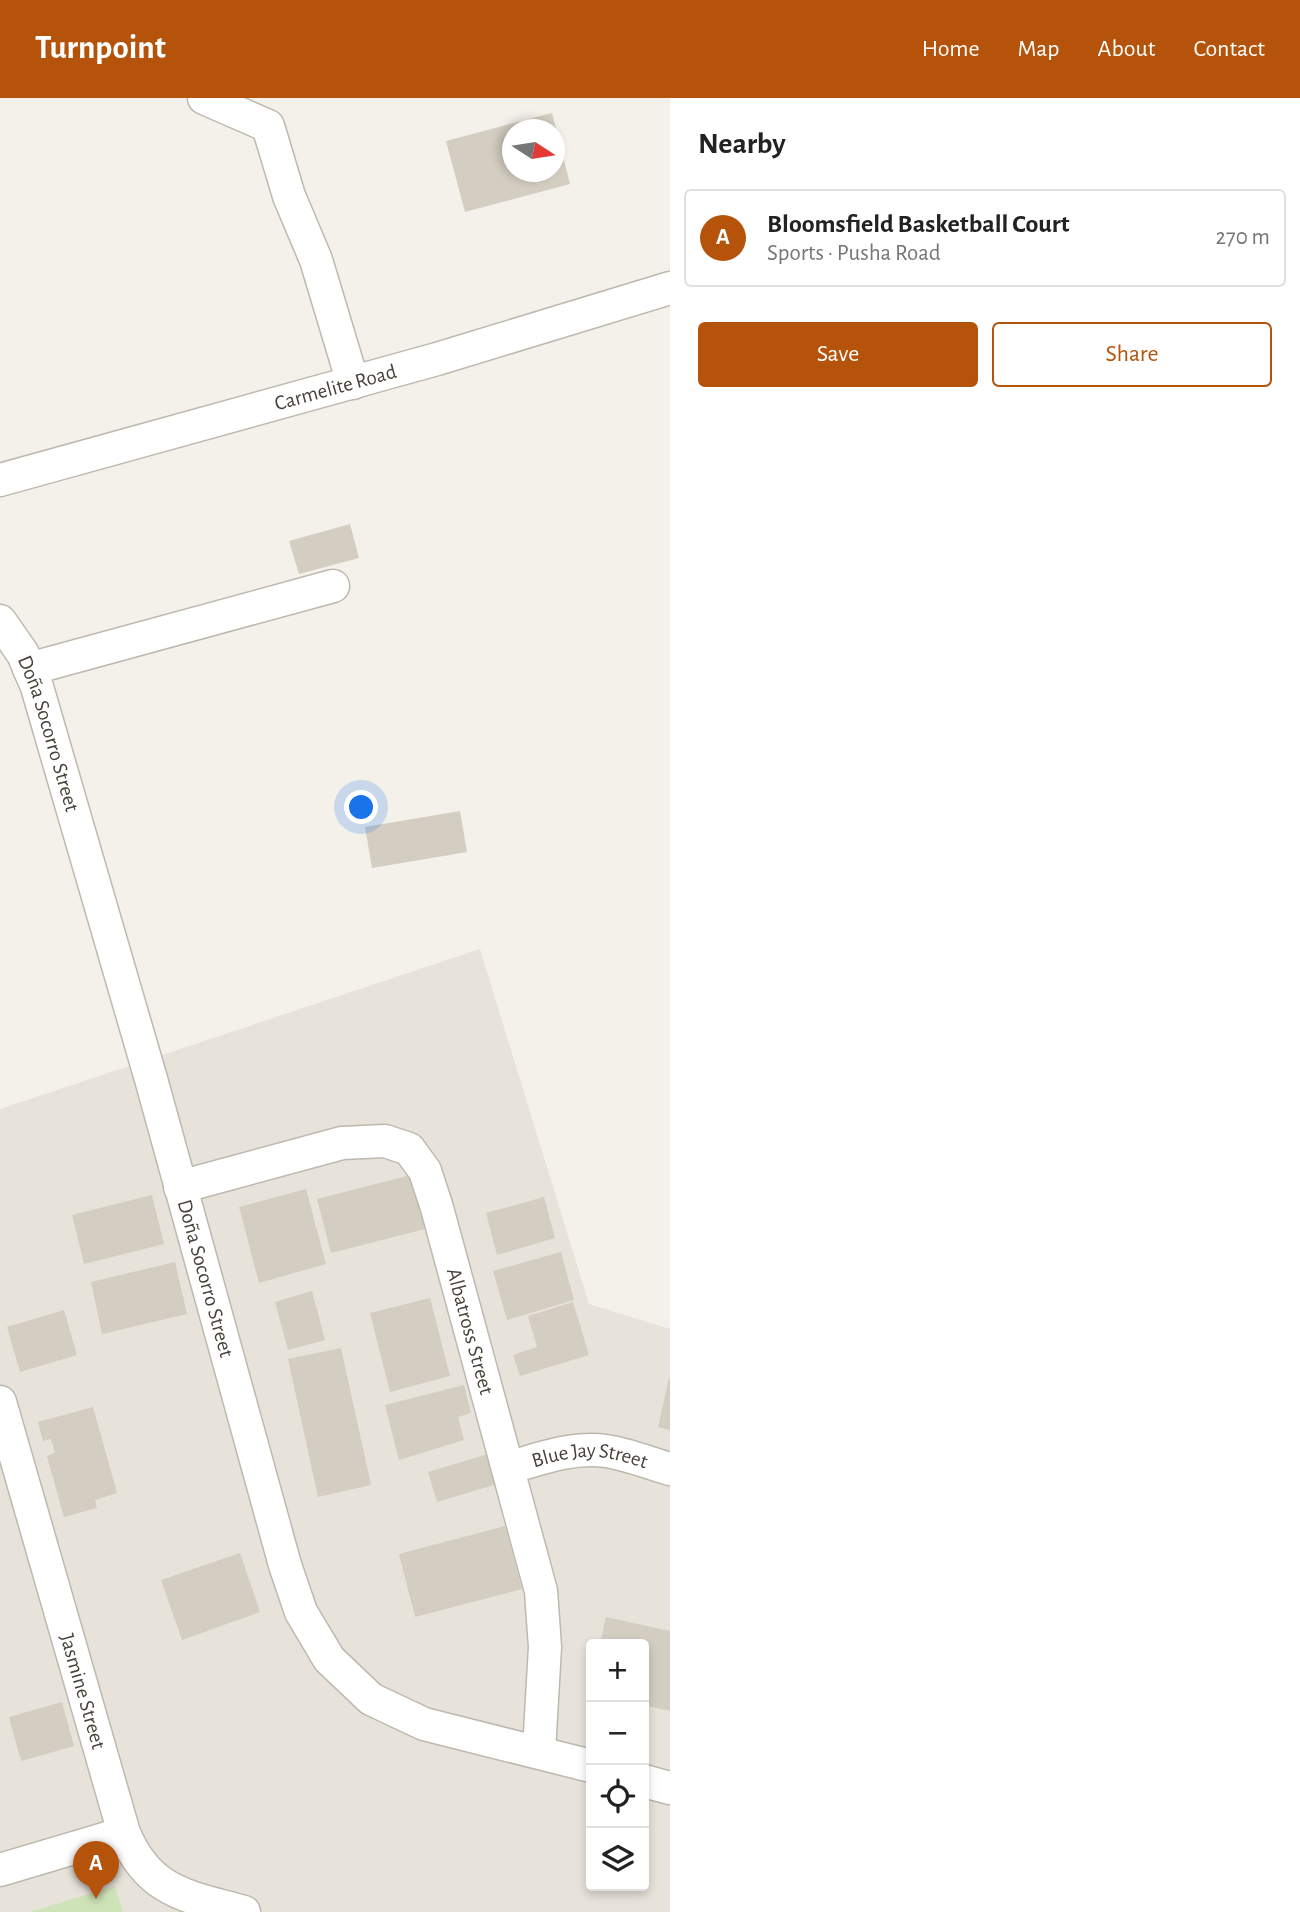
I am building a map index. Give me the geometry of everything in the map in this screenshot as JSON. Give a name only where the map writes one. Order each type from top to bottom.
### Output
[{"type":"street","points":[[204,98],[268,126],[289,196],[316,260],[353,383]]},
{"type":"street","name":"Carmelite Road","points":[[0,480],[353,383],[670,288]]},
{"type":"street","points":[[29,669],[333,586]]},
{"type":"street","name":"Doña Socorro Street","points":[[0,621],[23,654],[37,687],[285,1565],[301,1612],[329,1659],[371,1699],[424,1724],[588,1765]]},
{"type":"street","name":"Albatross Street","points":[[180,1186],[342,1143],[385,1141],[410,1149],[425,1171],[541,1591],[545,1647],[539,1751]]},
{"type":"street","name":"Jasmine Street","points":[[0,1402],[132,1854],[155,1880],[172,1890],[244,1912]]},
{"type":"street","name":"Blue Jay Street","points":[[508,1468],[582,1450],[606,1451],[670,1469]]},
{"type":"street","points":[[649,1782],[670,1788]]},
{"type":"street","points":[[0,1870],[124,1833]]},
{"type":"shaded area","points":[[480,949],[589,1304],[670,1329],[670,1912],[0,1912],[0,1109]]},
{"type":"green space","points":[[115,1886],[123,1912],[30,1912]]},
{"type":"building","points":[[552,113],[554,119],[529,119]]},
{"type":"building","points":[[502,126],[502,182],[565,182],[565,164],[570,184],[465,212],[446,141]]},
{"type":"building","points":[[350,524],[359,558],[299,574],[289,541]]},
{"type":"building","points":[[460,811],[467,852],[372,868],[365,827]]},
{"type":"building","points":[[411,1175],[425,1229],[331,1253],[317,1199]]},
{"type":"building","points":[[306,1189],[326,1264],[259,1283],[239,1207]]},
{"type":"building","points":[[152,1195],[164,1244],[84,1264],[72,1215]]},
{"type":"building","points":[[544,1197],[555,1238],[497,1255],[486,1213]]},
{"type":"building","points":[[561,1252],[574,1300],[507,1320],[493,1271]]},
{"type":"building","points":[[175,1262],[187,1314],[102,1334],[91,1282]]},
{"type":"building","points":[[312,1291],[325,1340],[288,1350],[275,1302]]},
{"type":"building","points":[[430,1298],[450,1376],[390,1392],[370,1313]]},
{"type":"building","points":[[573,1302],[589,1355],[520,1376],[513,1355],[537,1347],[528,1316]]},
{"type":"building","points":[[64,1310],[77,1355],[20,1372],[7,1327]]},
{"type":"building","points":[[341,1348],[371,1485],[318,1497],[288,1359]]},
{"type":"building","points":[[670,1379],[670,1430],[658,1427]]},
{"type":"building","points":[[464,1385],[471,1413],[458,1417],[464,1440],[399,1460],[385,1405]]},
{"type":"building","points":[[93,1407],[117,1493],[95,1500],[97,1508],[64,1517],[47,1456],[55,1453],[51,1439],[43,1441],[38,1422]]},
{"type":"building","points":[[488,1454],[497,1484],[437,1502],[428,1472]]},
{"type":"building","points":[[505,1526],[522,1589],[415,1617],[399,1554]]},
{"type":"building","points":[[240,1553],[260,1612],[182,1640],[161,1580]]},
{"type":"building","points":[[606,1617],[670,1631],[670,1711],[649,1706],[649,1639],[601,1639]]},
{"type":"building","points":[[62,1702],[74,1746],[21,1761],[9,1717]]},
{"type":"place","name":"Bloomsfield Basketball Court","points":[[96,1899]]}]
